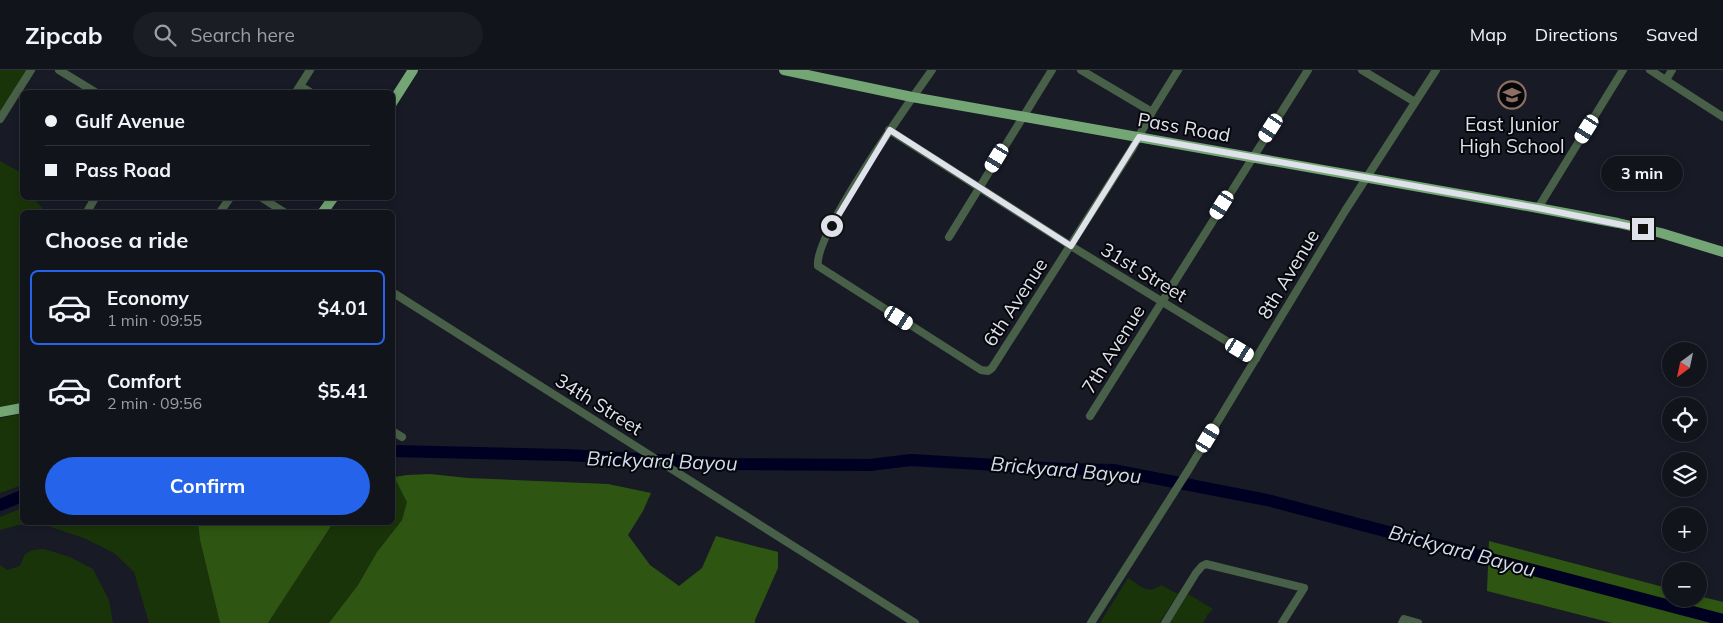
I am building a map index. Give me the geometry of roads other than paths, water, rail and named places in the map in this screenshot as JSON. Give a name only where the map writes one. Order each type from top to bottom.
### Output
[{"type":"main road","points":[[395,98],[413,70]]},
{"type":"main road","name":"Pass Road","points":[[784,70],[912,96],[1624,224],[1723,252]]},
{"type":"main road","points":[[0,412],[20,408]]},
{"type":"street","points":[[0,118],[31,70]]},
{"type":"street","points":[[58,70],[92,90]]},
{"type":"street","points":[[298,89],[310,70]]},
{"type":"street","points":[[890,130],[932,70]]},
{"type":"street","points":[[949,237],[1052,70]]},
{"type":"street","points":[[1081,70],[1152,112]]},
{"type":"street","name":"6th Avenue","points":[[890,130],[836,216],[822,246],[817,260],[818,266],[981,370],[988,371],[992,368],[1071,246],[1178,70]]},
{"type":"street","name":"7th Avenue","points":[[1090,416],[1308,70]]},
{"type":"street","points":[[1362,70],[1415,102]]},
{"type":"street","name":"8th Avenue","points":[[1091,623],[1189,469],[1367,177],[1436,70]]},
{"type":"street","points":[[1538,208],[1623,70]]},
{"type":"street","points":[[1650,70],[1723,118]]},
{"type":"street","points":[[1666,80],[1672,70]]},
{"type":"street","name":"31st Street","points":[[890,130],[1071,246],[1256,359]]},
{"type":"street","points":[[88,210],[94,200]]},
{"type":"street","points":[[265,200],[281,210]]},
{"type":"street","name":"34th Street","points":[[395,294],[915,623]]},
{"type":"street","points":[[395,432],[402,436]]},
{"type":"street","points":[[1165,623],[1196,573],[1206,564],[1304,588],[1282,623]]},
{"type":"street","points":[[1402,623],[1404,620],[1418,623]]},
{"type":"waterway","name":"Brickyard Bayou","points":[[395,451],[566,455],[732,464],[870,465],[911,460],[1113,470],[1267,500],[1723,620]]},
{"type":"waterway","name":"Brickyard Bayou","points":[[0,505],[20,497]]},
{"type":"place","name":"East Junior High School","points":[[1512,95]]}]
